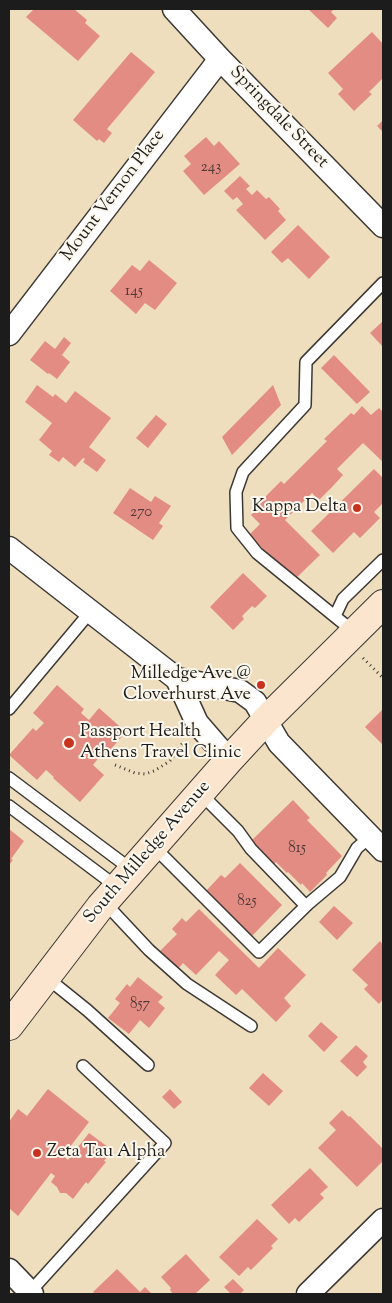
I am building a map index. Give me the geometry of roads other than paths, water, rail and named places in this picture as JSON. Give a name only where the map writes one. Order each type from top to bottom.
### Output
[{"type":"main road","name":"South Milledge Avenue","points":[[9,1026],[118,886],[229,760],[266,720],[383,604]]},
{"type":"street","name":"Springdale Street","points":[[179,11],[220,59],[383,226]]},
{"type":"street","name":"Mount Vernon Place","points":[[9,334],[220,59]]},
{"type":"street","points":[[9,548],[177,679],[198,723],[229,760]]},
{"type":"street","points":[[177,679],[240,691],[255,702],[279,743],[377,843]]},
{"type":"street","points":[[308,1294],[383,1220]]},
{"type":"street","points":[[9,1270],[30,1293]]},
{"type":"lane","points":[[351,635],[257,553],[237,528],[236,492],[243,472],[305,405],[306,362],[383,284]]},
{"type":"lane","points":[[351,635],[343,599],[383,560]]},
{"type":"lane","points":[[9,709],[91,611]]},
{"type":"lane","points":[[9,778],[118,886],[149,950],[187,984],[251,1026]]},
{"type":"lane","points":[[200,793],[238,831],[251,849],[306,906]]},
{"type":"lane","points":[[9,806],[118,886]]},
{"type":"lane","points":[[154,846],[259,952],[306,906],[340,877],[357,848],[377,843]]},
{"type":"lane","points":[[46,977],[87,1010],[148,1065]]},
{"type":"lane","points":[[30,1293],[165,1143],[83,1066]]},
{"type":"place","name":"Kappa Delta","points":[[357,508]]},
{"type":"place","name":"Milledge Ave @ Cloverhurst Ave","points":[[261,685]]},
{"type":"place","name":"Passport Health Athens Travel Clinic","points":[[69,743]]},
{"type":"place","name":"Zeta Tau Alpha","points":[[37,1153]]}]
